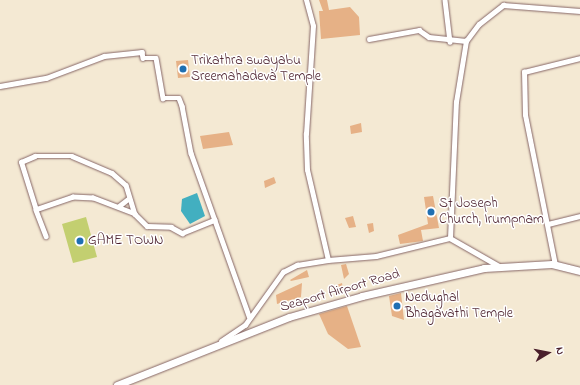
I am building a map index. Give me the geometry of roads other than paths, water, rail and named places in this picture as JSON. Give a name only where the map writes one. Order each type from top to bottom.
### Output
[{"type":"main road","name":"Seaport Airport Road","points":[[117,385],[310,310],[442,277],[500,267],[555,265],[580,270]]},
{"type":"street","points":[[306,0],[313,26],[306,134],[307,170],[328,260]]},
{"type":"street","points":[[445,0],[450,42]]},
{"type":"street","points":[[450,238],[456,102],[466,42],[479,24],[503,5],[520,2],[580,11]]},
{"type":"street","points":[[369,39],[419,30],[429,37],[450,42],[466,42]]},
{"type":"street","points":[[0,86],[46,78],[104,56],[142,52],[143,58],[156,58],[163,98],[179,98],[182,106],[191,153],[249,316]]},
{"type":"street","points":[[555,265],[525,115],[524,72],[580,58]]},
{"type":"street","points":[[46,236],[21,162],[35,156],[72,156],[94,164],[126,185],[128,199],[135,214]]},
{"type":"street","points":[[36,210],[73,197],[93,198],[119,206],[135,214],[147,226],[171,227],[182,233],[214,220]]},
{"type":"street","points":[[119,206],[128,199]]},
{"type":"street","points":[[548,224],[580,216]]},
{"type":"street","points":[[213,347],[245,325],[249,316],[283,272],[304,264],[328,260],[376,256],[450,238],[500,267]]},
{"type":"water","points":[[197,193],[205,216],[190,224],[181,211],[182,199]]},
{"type":"place","name":"Trikathra swayabu Sreemahadeva Temple","points":[[183,69]]},
{"type":"place","name":"St Joseph Church, Irumpnam","points":[[431,212]]},
{"type":"place","name":"GAME TOWN","points":[[80,241]]},
{"type":"place","name":"Nedughal Bhagavathi Temple","points":[[397,306]]}]
